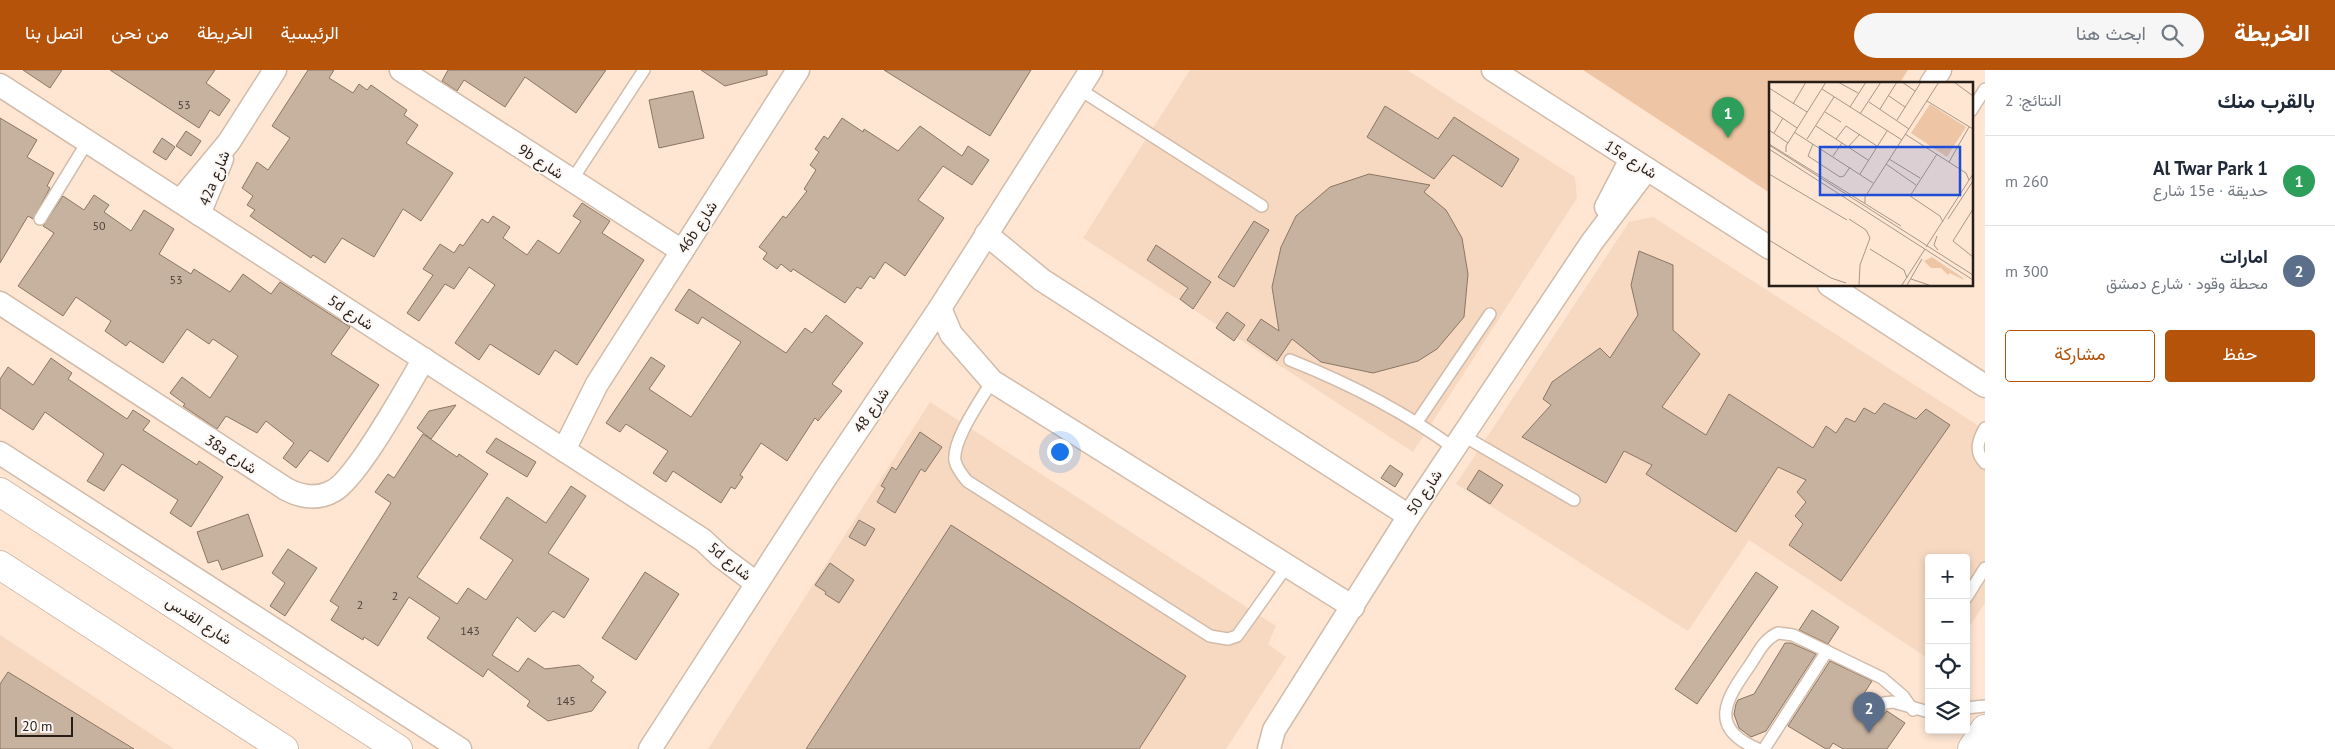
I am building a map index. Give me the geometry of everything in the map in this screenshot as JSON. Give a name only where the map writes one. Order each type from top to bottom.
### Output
[{"type":"main road","name":"شارع القدس","points":[[0,492],[398,749]]},
{"type":"main road","points":[[0,565],[284,749]]},
{"type":"main road","points":[[1972,749],[1985,729]]},
{"type":"street","name":"42a شارع","points":[[180,201],[229,142],[275,70]]},
{"type":"street","name":"9b شارع","points":[[402,70],[682,251]]},
{"type":"street","name":"46b شارع","points":[[556,445],[572,410],[597,384],[798,70]]},
{"type":"street","name":"شارع 48","points":[[650,749],[761,576],[940,308],[1091,70]]},
{"type":"street","name":"15e شارع","points":[[1492,70],[1769,247]]},
{"type":"street","points":[[1932,82],[1940,70]]},
{"type":"street","name":"5d شارع","points":[[0,85],[703,540],[720,556],[761,576]]},
{"type":"street","name":"42a شارع","points":[[199,214],[229,142]]},
{"type":"street","name":"شارع 50","points":[[1269,749],[1274,730],[1409,516],[1592,242],[1603,212],[1639,164]]},
{"type":"street","points":[[982,240],[1016,269],[1042,280],[1409,516]]},
{"type":"street","points":[[1831,286],[1985,386]]},
{"type":"street","name":"38a شارع","points":[[0,303],[286,489],[309,497],[332,492],[351,477],[424,359]]},
{"type":"street","points":[[940,308],[951,334],[992,381],[1353,607]]},
{"type":"street","points":[[0,453],[460,749]]},
{"type":"lane","points":[[572,180],[644,70]]},
{"type":"lane","points":[[1079,89],[1262,206]]},
{"type":"lane","points":[[1972,109],[1985,89]]},
{"type":"lane","points":[[40,219],[88,141]]},
{"type":"lane","points":[[1417,422],[1490,314]]},
{"type":"lane","points":[[1290,360],[1363,392],[1417,422],[1574,500]]},
{"type":"lane","points":[[992,381],[960,439],[955,461],[959,472],[967,481],[1210,636],[1228,639],[1237,636],[1288,566]]},
{"type":"lane","points":[[1985,428],[1977,447],[1980,458],[1985,463]]},
{"type":"lane","points":[[1970,592],[1985,568]]},
{"type":"lane","points":[[1758,749],[1739,740],[1730,730],[1726,718],[1726,705],[1730,694],[1765,642],[1771,636],[1786,632],[1882,678],[1903,696],[1913,710]]},
{"type":"lane","points":[[1764,749],[1827,651]]},
{"type":"lane","points":[[1870,719],[1884,703],[1893,702],[1913,710],[1925,712]]},
{"type":"lane","points":[[1970,708],[1985,706]]},
{"type":"shaded area","points":[[1190,70],[1407,70],[1575,177],[1577,198],[1413,452],[1083,238]]},
{"type":"shaded area","points":[[1583,70],[1908,70],[1900,82],[1769,82],[1769,192]]},
{"type":"shaded area","points":[[1653,217],[1985,430],[1985,603],[1970,626],[1970,554],[1925,554],[1925,656],[1749,540],[1688,631],[1456,484],[1629,222]]},
{"type":"shaded area","points":[[930,402],[1276,626],[1268,644],[1286,657],[1226,749],[708,749]]},
{"type":"shaded area","points":[[0,635],[174,749],[0,749]]},
{"type":"building","points":[[23,70],[62,70],[50,88]]},
{"type":"building","points":[[110,70],[215,70],[206,83],[230,100],[219,116],[210,110],[199,128]]},
{"type":"building","points":[[308,70],[334,70],[329,78],[353,93],[359,84],[367,90],[371,85],[407,110],[404,115],[418,125],[406,143],[453,173],[421,221],[403,209],[374,257],[342,238],[325,263],[313,255],[311,258],[250,216],[255,210],[247,205],[253,196],[242,188],[257,162],[268,170],[290,138],[272,126]]},
{"type":"building","points":[[448,70],[606,70],[576,113],[525,77],[505,107],[464,80],[457,91],[442,81]]},
{"type":"building","points":[[701,70],[767,70],[767,75],[725,86]]},
{"type":"building","points":[[884,70],[1031,70],[990,136]]},
{"type":"building","points":[[693,91],[704,138],[659,148],[649,100]]},
{"type":"building","points":[[1385,106],[1438,139],[1454,117],[1519,159],[1502,187],[1453,155],[1434,179],[1367,137]]},
{"type":"building","points":[[0,118],[37,140],[27,157],[54,173],[47,186],[50,188],[33,219],[28,216],[0,263]]},
{"type":"building","points":[[842,118],[863,132],[864,129],[898,151],[920,126],[962,156],[968,146],[989,160],[972,185],[943,166],[918,200],[944,218],[905,276],[885,262],[874,279],[870,276],[861,289],[857,287],[845,303],[793,269],[791,272],[781,264],[777,269],[763,259],[767,253],[759,247],[783,216],[786,218],[807,191],[804,189],[816,170],[810,165],[819,152],[815,149],[824,136],[828,139]]},
{"type":"building","points":[[186,131],[201,141],[191,156],[176,146]]},
{"type":"building","points":[[162,138],[175,147],[166,160],[153,152]]},
{"type":"building","points":[[1369,174],[1430,185],[1424,192],[1446,210],[1462,238],[1468,274],[1464,317],[1437,349],[1418,361],[1373,373],[1321,362],[1292,339],[1277,361],[1247,340],[1261,319],[1279,331],[1272,287],[1281,247],[1296,216],[1330,187]]},
{"type":"building","points":[[94,195],[109,205],[104,212],[131,231],[144,210],[174,229],[159,254],[191,274],[194,269],[230,292],[243,274],[271,294],[280,282],[350,327],[331,354],[379,385],[328,462],[310,450],[296,468],[283,458],[294,443],[266,421],[257,433],[226,416],[217,429],[183,406],[185,404],[170,393],[182,377],[210,398],[238,356],[213,339],[209,344],[187,329],[163,363],[130,341],[126,346],[105,331],[111,321],[76,297],[63,316],[18,286],[54,233],[43,226],[63,196],[84,210]]},
{"type":"building","points":[[582,203],[610,221],[602,233],[644,260],[577,365],[555,350],[539,375],[490,344],[479,360],[455,343],[495,285],[469,267],[454,289],[445,284],[419,321],[407,313],[433,275],[423,269],[440,244],[454,253],[460,244],[463,246],[482,219],[488,223],[493,216],[510,227],[503,238],[527,255],[538,240],[559,254],[581,221],[573,216]]},
{"type":"building","points":[[1254,221],[1269,230],[1234,287],[1218,277]]},
{"type":"building","points":[[1156,245],[1211,282],[1193,309],[1180,299],[1188,288],[1147,260]]},
{"type":"building","points":[[1639,251],[1673,265],[1673,330],[1700,354],[1662,407],[1706,435],[1729,394],[1813,448],[1826,426],[1836,433],[1846,418],[1855,422],[1864,408],[1875,414],[1884,403],[1916,419],[1926,409],[1950,425],[1841,581],[1789,545],[1803,524],[1795,516],[1806,502],[1797,492],[1806,480],[1778,467],[1736,532],[1646,474],[1652,465],[1624,451],[1606,483],[1522,437],[1551,405],[1543,399],[1552,382],[1600,348],[1610,358],[1638,315],[1631,285]]},
{"type":"building","points":[[689,289],[786,353],[805,328],[812,333],[826,315],[863,343],[832,384],[842,391],[818,421],[815,418],[787,461],[761,443],[740,475],[743,477],[735,489],[731,487],[721,503],[673,471],[666,482],[653,473],[668,451],[626,424],[620,432],[606,423],[651,357],[665,366],[649,389],[691,417],[741,342],[702,317],[698,324],[675,310]]},
{"type":"building","points":[[1227,312],[1245,325],[1234,341],[1216,328]]},
{"type":"building","points":[[51,358],[72,373],[68,379],[127,419],[133,410],[150,421],[143,430],[197,465],[199,461],[223,477],[191,527],[170,513],[178,500],[122,464],[104,491],[87,481],[104,454],[45,412],[33,430],[0,408],[0,379],[8,367],[33,385]]},
{"type":"building","points":[[456,405],[431,439],[417,428],[429,411]]},
{"type":"building","points":[[920,432],[942,447],[925,472],[921,469],[895,513],[877,502],[885,488],[881,486],[892,467],[896,470]]},
{"type":"building","points":[[423,434],[457,457],[459,454],[488,474],[417,577],[457,604],[468,588],[486,600],[513,560],[480,538],[507,497],[546,523],[571,486],[586,496],[548,553],[589,579],[564,618],[553,611],[535,632],[517,617],[492,655],[518,672],[528,658],[545,669],[579,665],[594,677],[591,681],[606,692],[592,711],[548,721],[527,706],[530,701],[488,669],[483,677],[427,638],[440,618],[409,597],[378,646],[364,637],[363,640],[331,620],[339,607],[330,601],[391,503],[375,492],[388,474],[394,478]]},
{"type":"building","points":[[496,438],[536,462],[527,477],[486,452]]},
{"type":"building","points":[[1390,465],[1403,474],[1395,487],[1381,478]]},
{"type":"building","points":[[1479,470],[1503,485],[1490,504],[1467,489]]},
{"type":"building","points":[[248,514],[263,556],[222,570],[218,560],[208,563],[197,532]]},
{"type":"building","points":[[859,520],[875,529],[865,546],[849,537]]},
{"type":"building","points":[[951,525],[1186,676],[1139,749],[806,749]]},
{"type":"building","points":[[288,549],[317,568],[285,616],[270,606],[285,583],[272,573]]},
{"type":"building","points":[[830,563],[854,580],[839,603],[815,585]]},
{"type":"building","points":[[645,572],[679,594],[636,660],[602,638]]},
{"type":"building","points":[[1756,572],[1778,587],[1697,704],[1675,689]]},
{"type":"building","points":[[1812,610],[1839,627],[1828,644],[1799,630]]},
{"type":"building","points":[[1785,643],[1791,643],[1816,654],[1766,731],[1751,737],[1739,728],[1734,714],[1736,704],[1738,700],[1754,694]]},
{"type":"building","points":[[1830,661],[1872,681],[1863,695],[1874,703],[1863,717],[1865,725],[1873,726],[1887,711],[1905,723],[1887,749],[1843,749],[1833,743],[1829,749],[1826,749],[1788,726]]},
{"type":"building","points":[[8,672],[134,749],[0,749],[0,684]]},
{"type":"place","name":"Al Twar Park 1","points":[[1728,138]]},
{"type":"place","name":"امارات","points":[[1869,733]]}]
